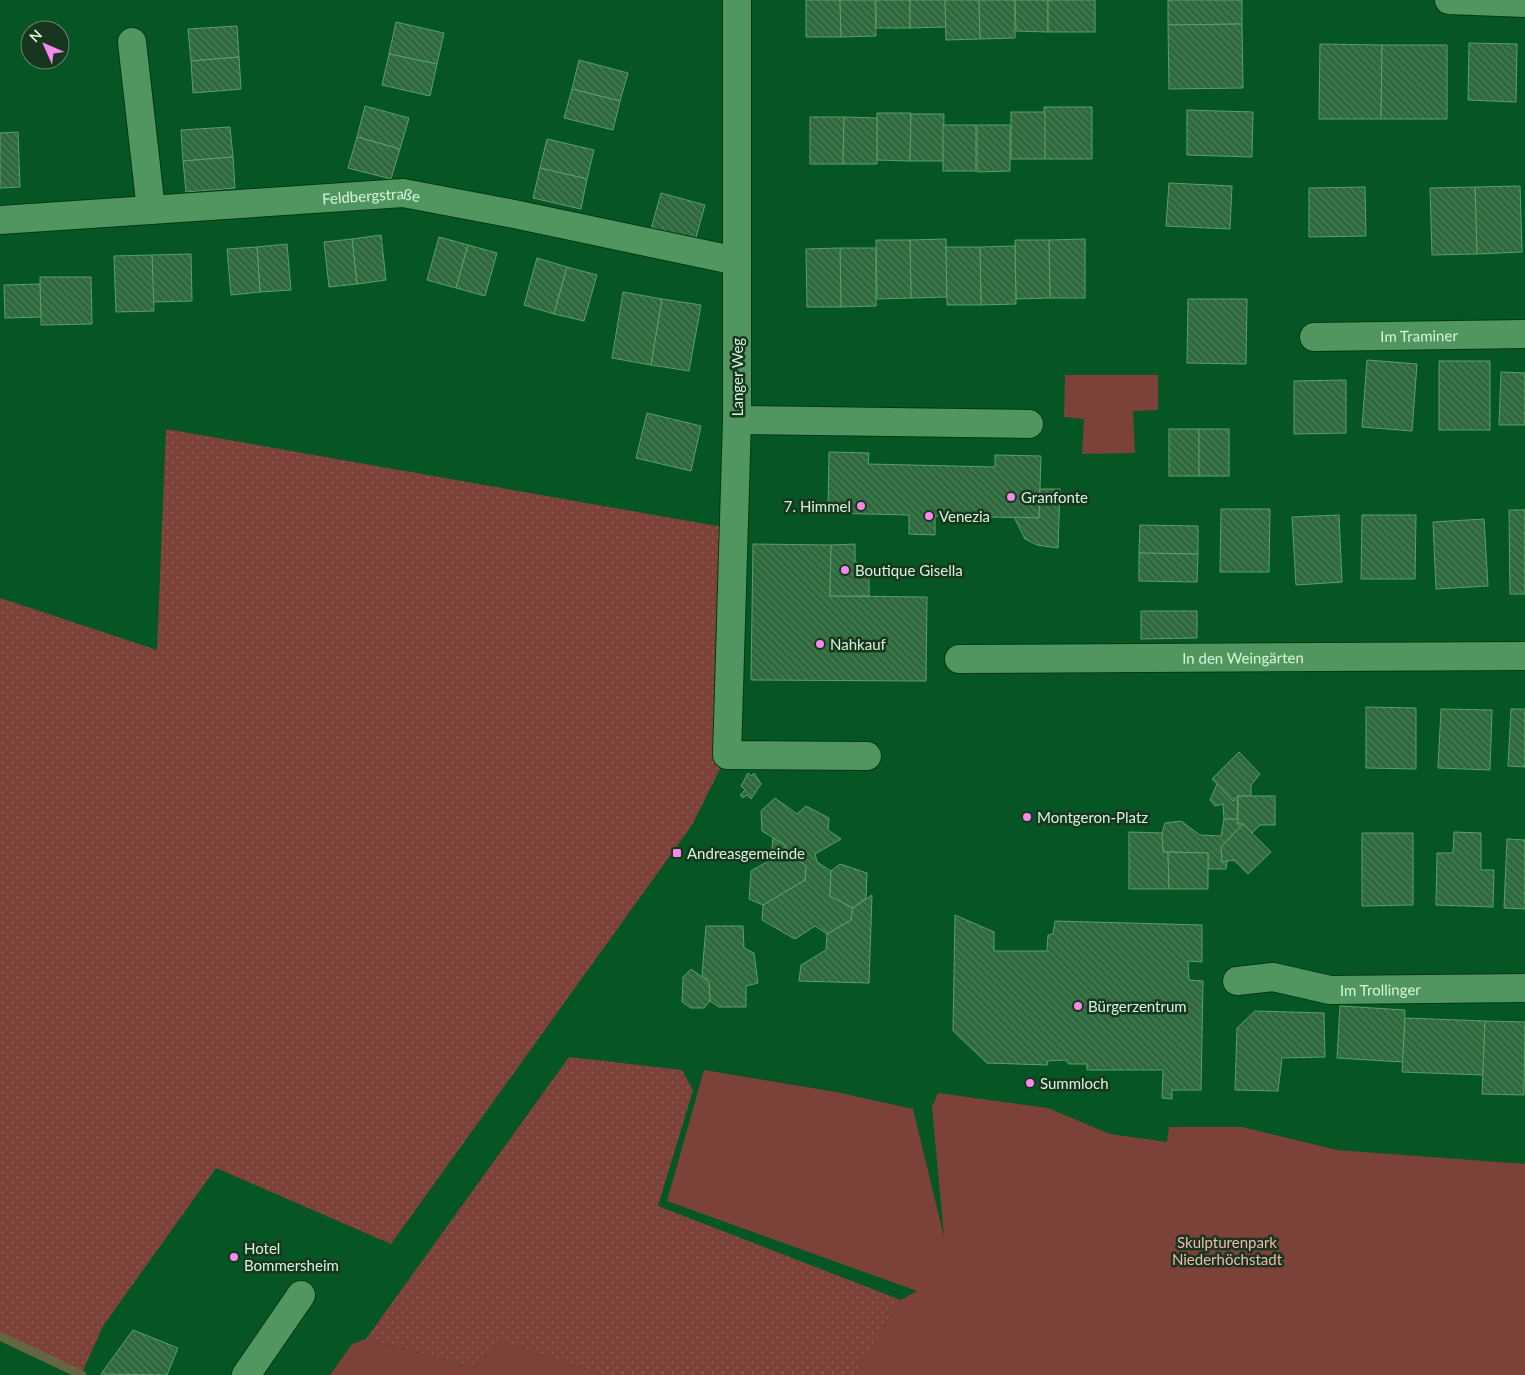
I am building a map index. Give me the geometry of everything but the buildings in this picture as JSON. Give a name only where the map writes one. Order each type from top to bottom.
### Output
[{"type":"street","name":"Langer Weg","points":[[737,0],[737,420],[727,755],[867,756]]},
{"type":"street","points":[[1449,0],[1525,3]]},
{"type":"street","points":[[132,42],[150,210]]},
{"type":"street","name":"Feldbergstraße","points":[[0,220],[96,216],[150,210],[403,194],[509,213],[737,261]]},
{"type":"street","name":"Im Traminer","points":[[1314,337],[1525,334]]},
{"type":"street","points":[[737,420],[1029,424]]},
{"type":"street","name":"In den Weingärten","points":[[959,659],[1525,656]]},
{"type":"street","name":"Im Trollinger","points":[[1237,981],[1273,977],[1330,990],[1525,988]]},
{"type":"street","points":[[246,1375],[301,1295]]},
{"type":"green space","points":[[1065,375],[1158,375],[1158,410],[1133,411],[1135,453],[1082,454],[1084,419],[1064,417]]},
{"type":"green space","points":[[166,429],[734,529],[727,755],[692,825],[391,1244],[216,1168],[103,1326],[81,1375],[0,1336],[0,598],[157,650]]},
{"type":"green space","points":[[569,1057],[682,1070],[693,1090],[658,1206],[901,1300],[854,1375],[604,1375],[502,1342],[476,1368],[366,1339]]},
{"type":"green space","name":"Skulpturenpark Niederhöchstadt","points":[[704,1070],[836,1092],[913,1109],[944,1237],[932,1107],[938,1093],[1048,1108],[1110,1134],[1167,1142],[1169,1127],[1242,1127],[1337,1150],[1525,1164],[1525,1375],[854,1375],[901,1300],[917,1291],[667,1201]]},
{"type":"green space","points":[[366,1339],[476,1368],[502,1342],[604,1375],[330,1375],[352,1344]]},
{"type":"waterway","points":[[0,1336],[82,1375]]},
{"type":"place","name":"Granfonte","points":[[1011,497]]},
{"type":"place","name":"7. Himmel","points":[[861,506]]},
{"type":"place","name":"Venezia","points":[[929,516]]},
{"type":"place","name":"Boutique Gisella","points":[[845,570]]},
{"type":"place","name":"Nahkauf","points":[[820,644]]},
{"type":"place","name":"Montgeron-Platz","points":[[1027,817]]},
{"type":"place","name":"Andreasgemeinde","points":[[677,853]]},
{"type":"place","name":"Bürgerzentrum","points":[[1078,1006]]},
{"type":"place","name":"Summloch","points":[[1030,1083]]},
{"type":"place","name":"Hotel Bommersheim","points":[[234,1257]]}]
